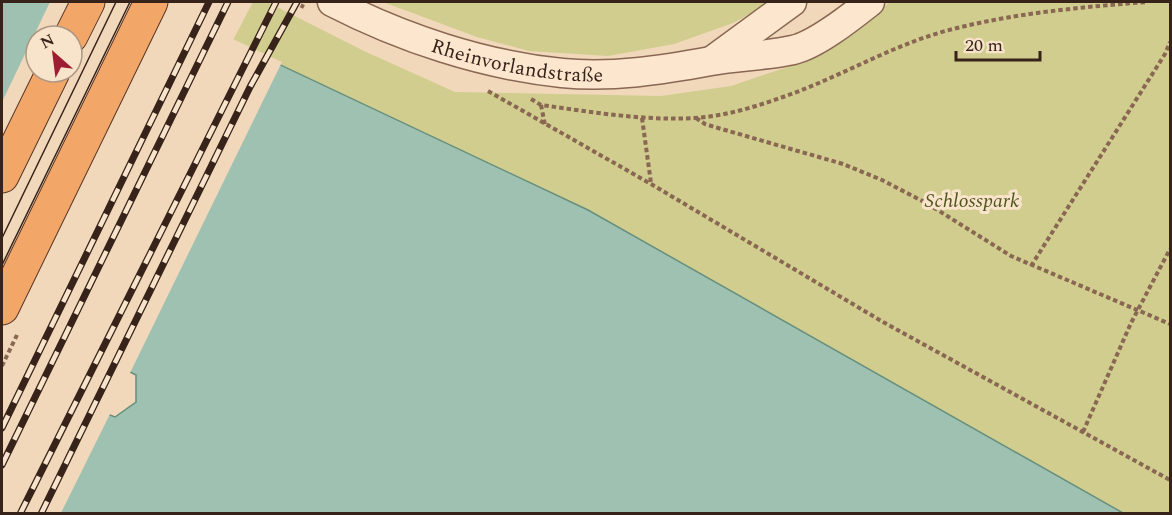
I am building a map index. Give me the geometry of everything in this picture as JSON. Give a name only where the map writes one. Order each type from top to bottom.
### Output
[{"type":"highway","points":[[77,24],[88,2]]},
{"type":"highway","points":[[2,308],[151,2]]},
{"type":"highway","points":[[2,177],[47,84]]},
{"type":"street","name":"Rheinvorlandstraße","points":[[332,2],[355,14],[489,61],[563,73],[623,74],[795,50],[843,22],[870,2]]},
{"type":"street","name":"Rheinvorlandstraße","points":[[712,60],[792,2]]},
{"type":"path","points":[[1031,266],[1165,54],[1170,42]]},
{"type":"path","points":[[484,88],[883,322],[1170,480]]},
{"type":"path","points":[[541,105],[545,125]]},
{"type":"path","points":[[642,118],[651,184]]},
{"type":"path","points":[[696,118],[718,128],[843,164],[882,180],[928,204],[1011,256],[1170,324]]},
{"type":"path","points":[[1083,432],[1139,310],[1170,249]]},
{"type":"green space","name":"Schlosspark","points":[[253,2],[267,2],[364,51],[455,92],[661,96],[731,86],[805,61],[877,14],[889,2],[1170,2],[1170,513],[1119,512],[588,210],[232,42]]},
{"type":"green space","points":[[383,2],[772,2],[733,23],[674,44],[608,56],[529,51],[477,37]]},
{"type":"shaded area","points":[[2,2],[147,2],[588,210],[1123,513],[2,513],[2,363],[89,407],[115,417],[136,402],[136,375],[2,308]]},
{"type":"pier","points":[[50,2],[154,2],[282,62],[129,375],[2,311],[2,102],[24,56],[24,84],[84,84],[84,24],[39,24]]},
{"type":"pier","points":[[2,360],[90,404],[111,412],[61,513],[2,513]]},
{"type":"tram line","points":[[2,238],[116,2]]},
{"type":"tram line","points":[[2,265],[130,2]]},
{"type":"railway","points":[[2,428],[209,2]]},
{"type":"railway","points":[[2,465],[228,2]]},
{"type":"railway","points":[[20,514],[276,2]]},
{"type":"railway","points":[[41,514],[250,87],[297,2]]}]
